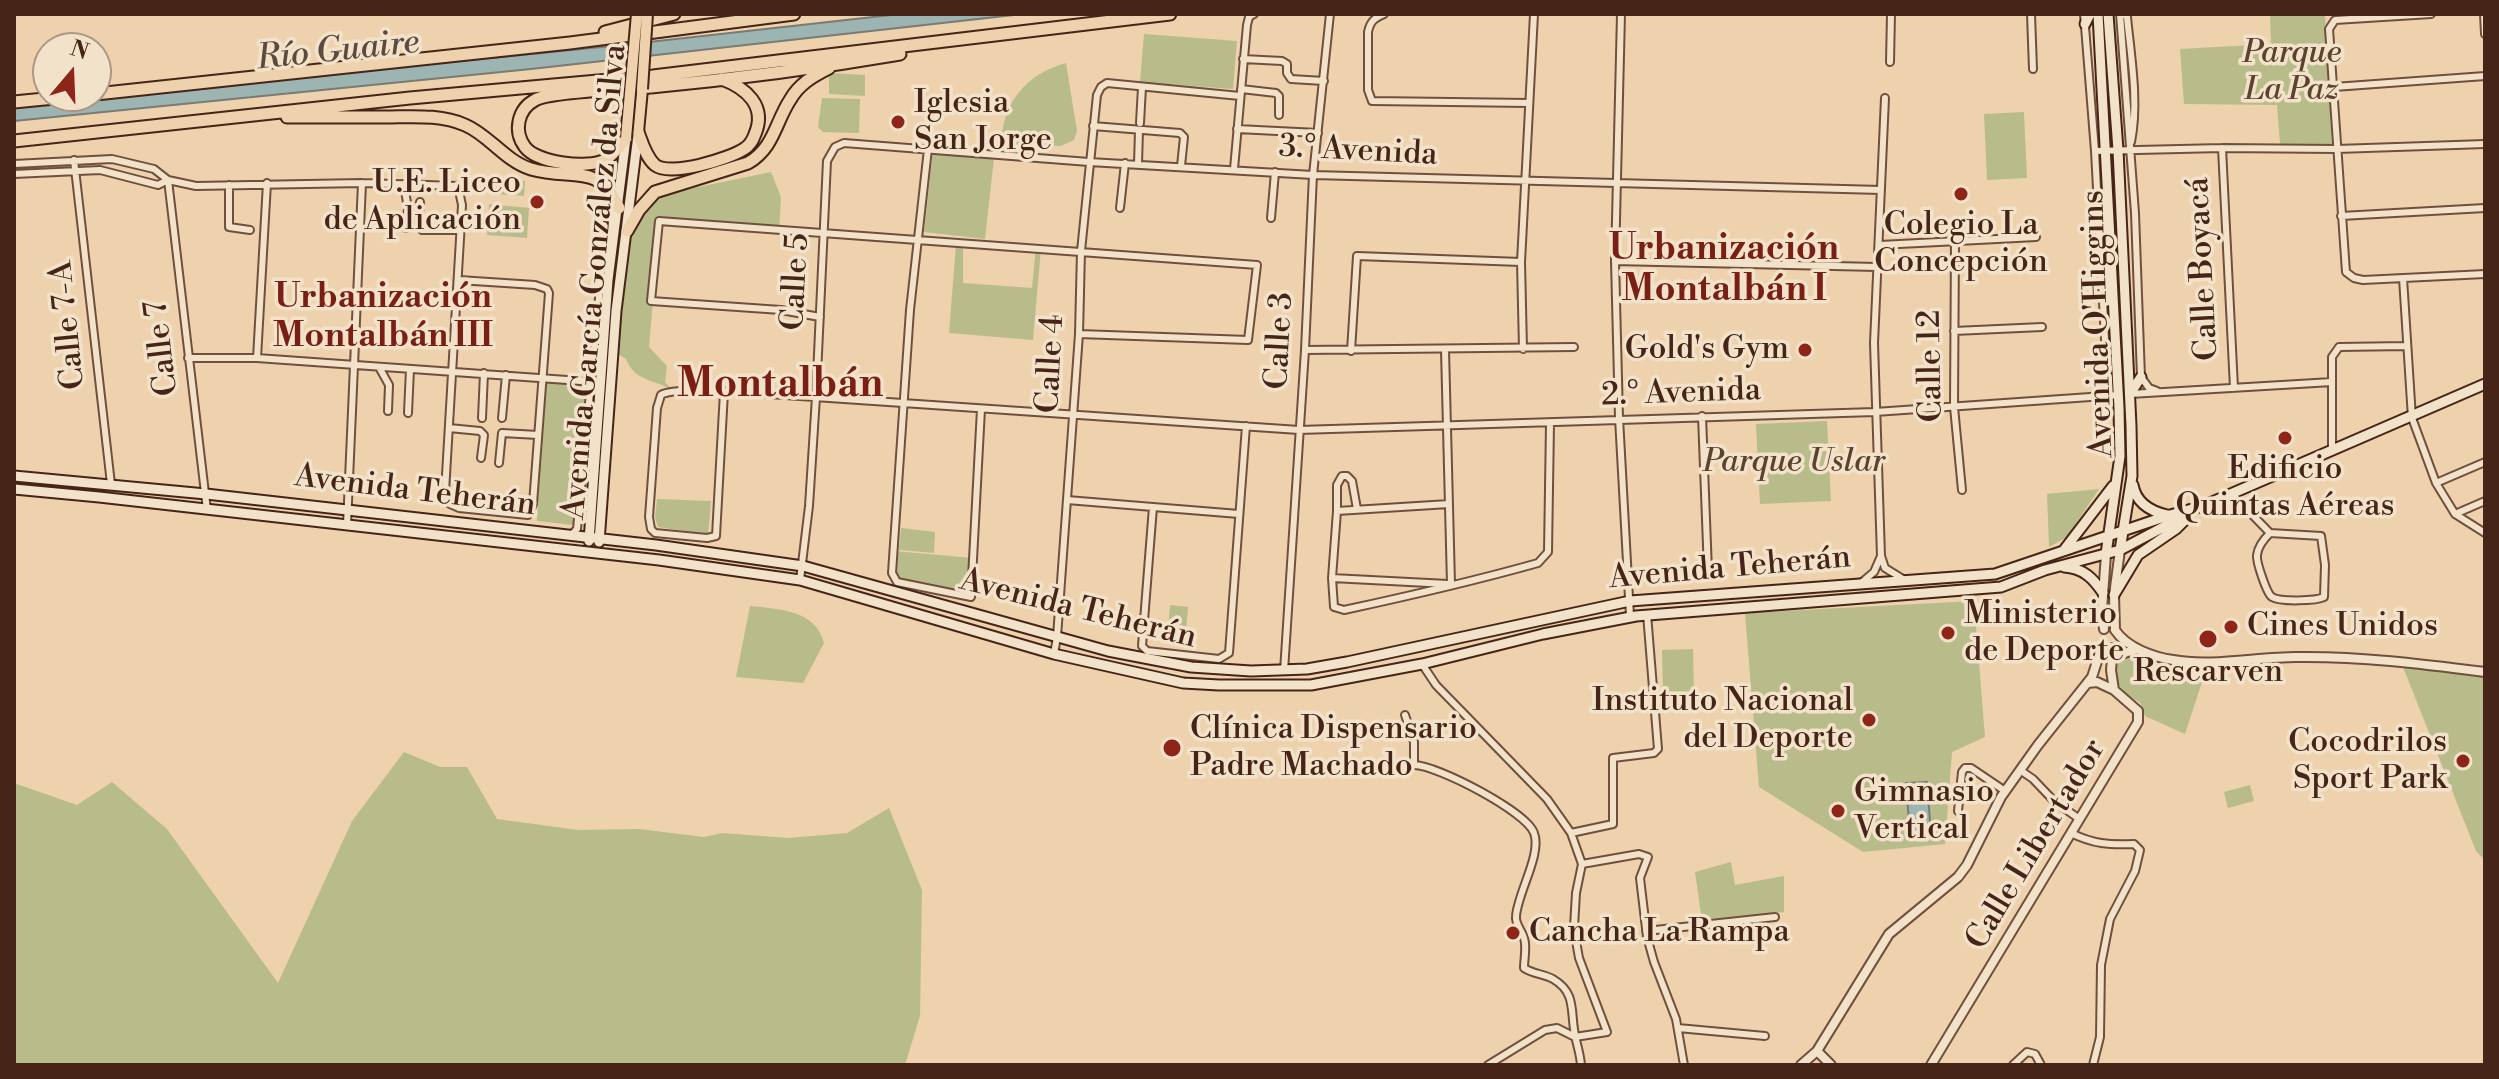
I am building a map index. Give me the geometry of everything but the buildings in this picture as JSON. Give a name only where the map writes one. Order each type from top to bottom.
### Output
[{"type":"highway","points":[[570,43],[674,14]]},
{"type":"highway","points":[[112,92],[570,43],[794,14]]},
{"type":"highway","points":[[14,141],[250,114],[653,76],[1170,14]]},
{"type":"highway","points":[[626,138],[608,158],[591,164],[544,159],[525,147],[518,131],[519,120],[524,110],[541,97],[719,78],[940,47],[995,36]]},
{"type":"highway","points":[[627,231],[639,210],[655,192],[748,163],[760,156],[777,129],[790,98],[810,78],[844,61]]},
{"type":"highway","points":[[638,132],[650,159],[667,171],[683,170],[744,149],[753,140],[757,128],[757,108],[743,89],[719,78],[653,76]]},
{"type":"highway","points":[[250,114],[284,117],[420,116],[452,121],[478,132],[528,168],[597,178],[608,187],[619,208]]},
{"type":"main road","name":"Avenida García González da Silva","points":[[594,539],[608,280],[619,208],[637,14]]},
{"type":"main road","name":"Avenida García González da Silva","points":[[592,553],[616,311],[638,132],[647,14]]},
{"type":"main road","name":"Avenida O'Higgins","points":[[2098,14],[2112,150]]},
{"type":"main road","name":"Avenida O'Higgins","points":[[2106,554],[2120,456],[2108,14]]},
{"type":"main road","points":[[2119,395],[2141,377]]},
{"type":"main road","points":[[2114,595],[2138,555],[2176,529],[2197,509],[2485,384]]},
{"type":"main road","name":"Avenida O'Higgins","points":[[2119,395],[2132,476],[2120,550]]},
{"type":"main road","name":"Avenida Teherán","points":[[14,476],[206,494],[803,566],[1108,651],[1191,667],[1284,671],[1347,662],[1630,601],[1995,574],[2170,515],[2197,509]]},
{"type":"main road","points":[[2132,476],[2135,494],[2143,504],[2163,515],[2170,515]]},
{"type":"main road","points":[[2064,550],[2115,483]]},
{"type":"main road","name":"Avenida Teherán","points":[[14,489],[592,553],[800,580],[1054,654],[1183,683],[1259,687],[1311,685],[1422,664],[1630,616],[2001,587],[2053,567],[2120,550],[2197,509]]},
{"type":"main road","points":[[2053,567],[2081,570],[2094,580],[2103,593]]},
{"type":"street","points":[[1234,169],[1247,25],[1254,14]]},
{"type":"street","name":"Calle 3","points":[[1284,671],[1313,175],[1330,14]]},
{"type":"street","points":[[1384,14],[1375,18],[1368,32],[1368,90],[1372,101],[1529,103]]},
{"type":"street","points":[[1523,349],[1521,262],[1534,14]]},
{"type":"street","points":[[1621,14],[1615,261],[1619,418],[1630,616]]},
{"type":"street","points":[[1890,62],[1891,14]]},
{"type":"street","points":[[2031,14],[2033,69]]},
{"type":"street","name":"Avenida O'Higgins","points":[[2122,14],[2127,17],[2134,128],[2130,150],[2141,377],[2149,388],[2160,392]]},
{"type":"street","points":[[2431,14],[2335,20],[2329,29],[2346,272],[2363,280],[2485,274]]},
{"type":"street","points":[[2484,14],[2485,34]]},
{"type":"street","name":"Avenida O'Higgins","points":[[2086,17],[2107,384],[2119,395]]},
{"type":"street","points":[[1243,59],[1282,61],[1287,64],[1291,79],[1324,81]]},
{"type":"street","points":[[2334,87],[2485,76]]},
{"type":"street","name":"Calle 4","points":[[1054,654],[1079,334],[1081,251],[1097,95],[1107,83],[1142,87]]},
{"type":"street","points":[[1138,164],[1142,87],[1276,93],[1279,96],[1279,115]]},
{"type":"street","points":[[1885,98],[1877,267],[1875,412],[1881,556],[1889,573],[1905,580]]},
{"type":"street","points":[[1093,126],[1139,126],[1183,134],[1181,166]]},
{"type":"street","points":[[1237,129],[1318,133]]},
{"type":"street","name":"3.° Avenida","points":[[835,147],[853,142],[1089,162],[1313,175],[1881,190]]},
{"type":"street","points":[[2095,151],[2485,144]]},
{"type":"street","name":"Calle 5","points":[[800,580],[816,397],[827,161],[835,147]]},
{"type":"street","name":"Calle Boyacá","points":[[2222,148],[2234,388]]},
{"type":"street","points":[[928,149],[904,404],[892,573],[897,582],[971,597],[981,409]]},
{"type":"street","points":[[14,164],[112,159],[154,169],[168,180],[196,186],[362,183],[448,185],[461,189],[459,280],[445,492],[450,504],[523,516],[530,512],[533,504],[549,293],[547,289],[535,285],[459,280]]},
{"type":"street","name":"Calle 7-A","points":[[74,160],[111,484]]},
{"type":"street","points":[[1120,208],[1125,163]]},
{"type":"street","points":[[14,174],[75,169],[100,170],[158,185],[168,180]]},
{"type":"street","points":[[1271,218],[1275,172]]},
{"type":"street","name":"Calle 7","points":[[168,180],[207,510]]},
{"type":"street","points":[[257,358],[267,183]]},
{"type":"street","points":[[347,525],[362,183]]},
{"type":"street","points":[[404,184],[408,209],[406,228]]},
{"type":"street","points":[[229,185],[229,227],[250,230]]},
{"type":"street","points":[[420,202],[418,224],[422,230],[461,230]]},
{"type":"street","points":[[2341,216],[2485,208]]},
{"type":"street","points":[[820,317],[781,310],[651,301],[659,221],[1257,265],[1248,340],[1079,334]]},
{"type":"street","points":[[1880,245],[2036,237]]},
{"type":"street","name":"Calle 12","points":[[1955,241],[1954,407],[1962,490]]},
{"type":"street","points":[[569,536],[577,529],[603,256]]},
{"type":"street","points":[[1351,351],[1357,256],[1521,262]]},
{"type":"street","points":[[1615,261],[1877,267]]},
{"type":"street","points":[[2403,278],[2412,418],[2436,483],[2455,514],[2485,533]]},
{"type":"street","points":[[1954,331],[2042,327]]},
{"type":"street","points":[[2332,450],[2332,357],[2339,347],[2406,346]]},
{"type":"street","points":[[1305,350],[1574,347]]},
{"type":"street","points":[[1445,350],[1451,584]]},
{"type":"street","points":[[188,358],[257,358],[581,381]]},
{"type":"street","points":[[379,367],[389,385],[388,411]]},
{"type":"street","points":[[408,413],[410,369]]},
{"type":"street","points":[[482,418],[484,373]]},
{"type":"street","points":[[502,418],[506,375]]},
{"type":"street","name":"2.° Avenida","points":[[1073,415],[1299,430],[1550,424],[1619,418],[1875,412],[2332,382]]},
{"type":"street","points":[[724,392],[716,536],[661,536],[651,529],[649,517],[657,408],[661,395],[672,390],[724,392],[816,397],[1073,415]]},
{"type":"street","points":[[1702,416],[1708,571]]},
{"type":"street","points":[[1357,509],[1352,481],[1350,477],[1342,476],[1337,485],[1332,578],[1332,601],[1338,610],[1431,588],[1469,583],[1538,563],[1548,552],[1550,424]]},
{"type":"street","points":[[1153,507],[1142,646],[1147,651],[1219,659],[1229,653],[1246,426]]},
{"type":"street","points":[[449,428],[480,431],[484,435],[481,458]]},
{"type":"street","points":[[499,463],[502,433],[538,435]]},
{"type":"street","points":[[2436,483],[2485,462]]},
{"type":"street","points":[[2232,494],[2270,533],[2321,536],[2325,593],[2320,600],[2275,599],[2269,595],[2257,559],[2262,541],[2270,533]]},
{"type":"street","points":[[1067,500],[1239,514]]},
{"type":"street","points":[[2455,514],[2485,501]]},
{"type":"street","points":[[1337,511],[1449,504]]},
{"type":"street","name":"Avenida O'Higgins","points":[[2117,633],[2114,595],[2120,550]]},
{"type":"street","name":"Avenida O'Higgins","points":[[1801,1065],[1817,1051],[1889,934],[1958,877],[2005,791],[2088,683],[2102,646],[2098,638],[2104,629],[2106,554]]},
{"type":"street","points":[[1861,583],[1874,572],[1881,556]]},
{"type":"street","points":[[1332,578],[1431,588]]},
{"type":"street","points":[[1571,833],[1613,824],[1613,758],[1654,753],[1658,749],[1647,614]]},
{"type":"street","points":[[2104,629],[2117,633],[2137,649]]},
{"type":"street","points":[[2114,690],[2111,670],[2117,633]]},
{"type":"street","points":[[2102,646],[2113,651],[2137,649],[2177,661],[2373,658],[2485,672]]},
{"type":"street","points":[[1422,664],[1436,685],[1547,799],[1571,833],[1582,864],[1576,893],[1576,941],[1579,958],[1607,1032],[1575,1037],[1557,1028],[1545,1030],[1488,1065]]},
{"type":"street","points":[[2088,683],[2097,682],[2114,690]]},
{"type":"street","name":"Calle Libertador","points":[[1931,1065],[2138,722],[2138,711],[2114,690]]},
{"type":"street","points":[[1405,715],[1414,742],[1414,765],[1424,765],[1459,779],[1506,808],[1533,830],[1531,869],[1519,899],[1516,919],[1525,940],[1524,968],[1553,979],[1564,987],[1574,1007],[1575,1037],[1580,1048],[1581,1065]]},
{"type":"street","points":[[1958,811],[1965,768],[1971,768],[2005,791]]},
{"type":"street","points":[[2020,770],[2078,818]]},
{"type":"street","points":[[2071,833],[2089,842],[2134,844],[2140,850],[2135,871],[2110,919],[2101,965],[2100,1037],[2093,1065]]},
{"type":"street","points":[[1582,864],[1639,854],[1648,857],[1640,878],[1646,931],[1678,1028],[1684,1065]]},
{"type":"street","points":[[1646,931],[1775,917]]},
{"type":"street","points":[[1678,1028],[1765,1036]]},
{"type":"street","points":[[1817,1051],[1831,1065]]},
{"type":"street","points":[[2013,1065],[2027,1052],[2035,1054],[2041,1065]]},
{"type":"green space","name":"Parque La Paz","points":[[2270,14],[2325,14],[2332,145],[2280,144],[2277,105],[2184,104],[2180,49],[2271,44]]},
{"type":"green space","points":[[1144,34],[1237,41],[1233,89],[1140,82]]},
{"type":"green space","points":[[1066,63],[1077,131],[1074,140],[1061,146],[1001,144],[1006,115],[1019,92],[1039,74]]},
{"type":"green space","points":[[829,73],[865,75],[865,96],[829,94]]},
{"type":"green space","points":[[822,98],[860,99],[859,133],[823,132],[818,127]]},
{"type":"green space","points":[[2024,112],[2027,178],[1987,180],[1984,114]]},
{"type":"green space","points":[[933,151],[994,158],[985,239],[924,232]]},
{"type":"green space","points":[[771,172],[781,197],[779,231],[660,221],[649,347],[667,366],[665,382],[672,390],[640,376],[626,359],[616,353],[627,231],[658,199],[674,192]]},
{"type":"green space","points":[[497,179],[525,181],[524,196],[496,194]]},
{"type":"green space","points":[[489,204],[529,208],[527,238],[487,235]]},
{"type":"green space","points":[[956,245],[963,246],[963,283],[1032,288],[1036,247],[1041,248],[1033,340],[949,333]]},
{"type":"green space","points":[[545,381],[586,384],[573,525],[537,521]]},
{"type":"green space","name":"Parque Uslar","points":[[1827,421],[1831,501],[1760,504],[1756,424]]},
{"type":"green space","points":[[2099,489],[2067,537],[2049,547],[2047,494]]},
{"type":"green space","points":[[657,499],[711,501],[708,535],[658,527],[655,517]]},
{"type":"green space","points":[[901,528],[935,532],[934,553],[899,550]]},
{"type":"green space","points":[[894,551],[973,558],[971,597],[897,582],[892,573]]},
{"type":"green space","name":"Instituto Nacional del Deporte","points":[[1974,601],[1985,737],[1952,752],[1945,844],[1863,852],[1759,787],[1745,613]]},
{"type":"green space","points":[[1170,605],[1188,607],[1186,632],[1168,631]]},
{"type":"green space","points":[[750,606],[795,613],[820,632],[824,643],[803,683],[736,677]]},
{"type":"green space","points":[[1693,649],[1694,695],[1663,695],[1662,650]]},
{"type":"green space","points":[[2130,655],[2159,667],[2188,672],[2202,682],[2185,734],[2145,716],[2140,702],[2120,687],[2115,673],[2117,666]]},
{"type":"green space","name":"Cocodrilos Sport Park","points":[[2401,662],[2485,672],[2485,860],[2476,851]]},
{"type":"green space","points":[[404,752],[440,767],[467,767],[497,819],[578,830],[639,829],[704,837],[722,833],[788,838],[847,833],[889,808],[922,890],[920,1016],[905,1065],[14,1065],[14,783],[77,805],[112,782],[167,829],[278,983],[352,821]]},
{"type":"green space","points":[[2250,785],[2254,801],[2228,808],[2224,792]]},
{"type":"green space","points":[[1731,862],[1735,885],[1784,876],[1784,912],[1702,921],[1695,872]]},
{"type":"water","points":[[900,14],[1023,14],[531,69],[112,111],[112,95]]},
{"type":"water","points":[[32,103],[32,112],[103,112],[14,121],[14,105]]},
{"type":"water","points":[[1927,782],[1931,834],[1910,835],[1906,783]]},
{"type":"place","name":"Iglesia San Jorge","points":[[898,122]]},
{"type":"place","name":"Colegio La Concepción","points":[[1961,194]]},
{"type":"place","name":"U.E. Liceo de Aplicación","points":[[537,202]]},
{"type":"place","name":"Gold's Gym","points":[[1805,350]]},
{"type":"place","name":"Edificio Quintas Aéreas","points":[[2285,438]]},
{"type":"place","name":"Cines Unidos","points":[[2231,627]]},
{"type":"place","name":"Ministerio de Deporte","points":[[1948,633]]},
{"type":"place","name":"Rescarven","points":[[2208,639]]},
{"type":"place","name":"Instituto Nacional del Deporte","points":[[1869,720]]},
{"type":"place","name":"Clínica Dispensario Padre Machado","points":[[1172,748]]},
{"type":"place","name":"Cocodrilos Sport Park","points":[[2463,761]]},
{"type":"place","name":"Gimnasio Vertical","points":[[1838,811]]},
{"type":"place","name":"Cancha La Rampa","points":[[1513,933]]},
{"type":"district","name":"Urbanización Montalbán I","points":[[1724,270]]},
{"type":"district","name":"Urbanización Montalbán III","points":[[383,318]]},
{"type":"district","name":"Montalbán","points":[[780,386]]},
{"type":"water label","name":"Río Guaire","points":[[338,52]]}]
